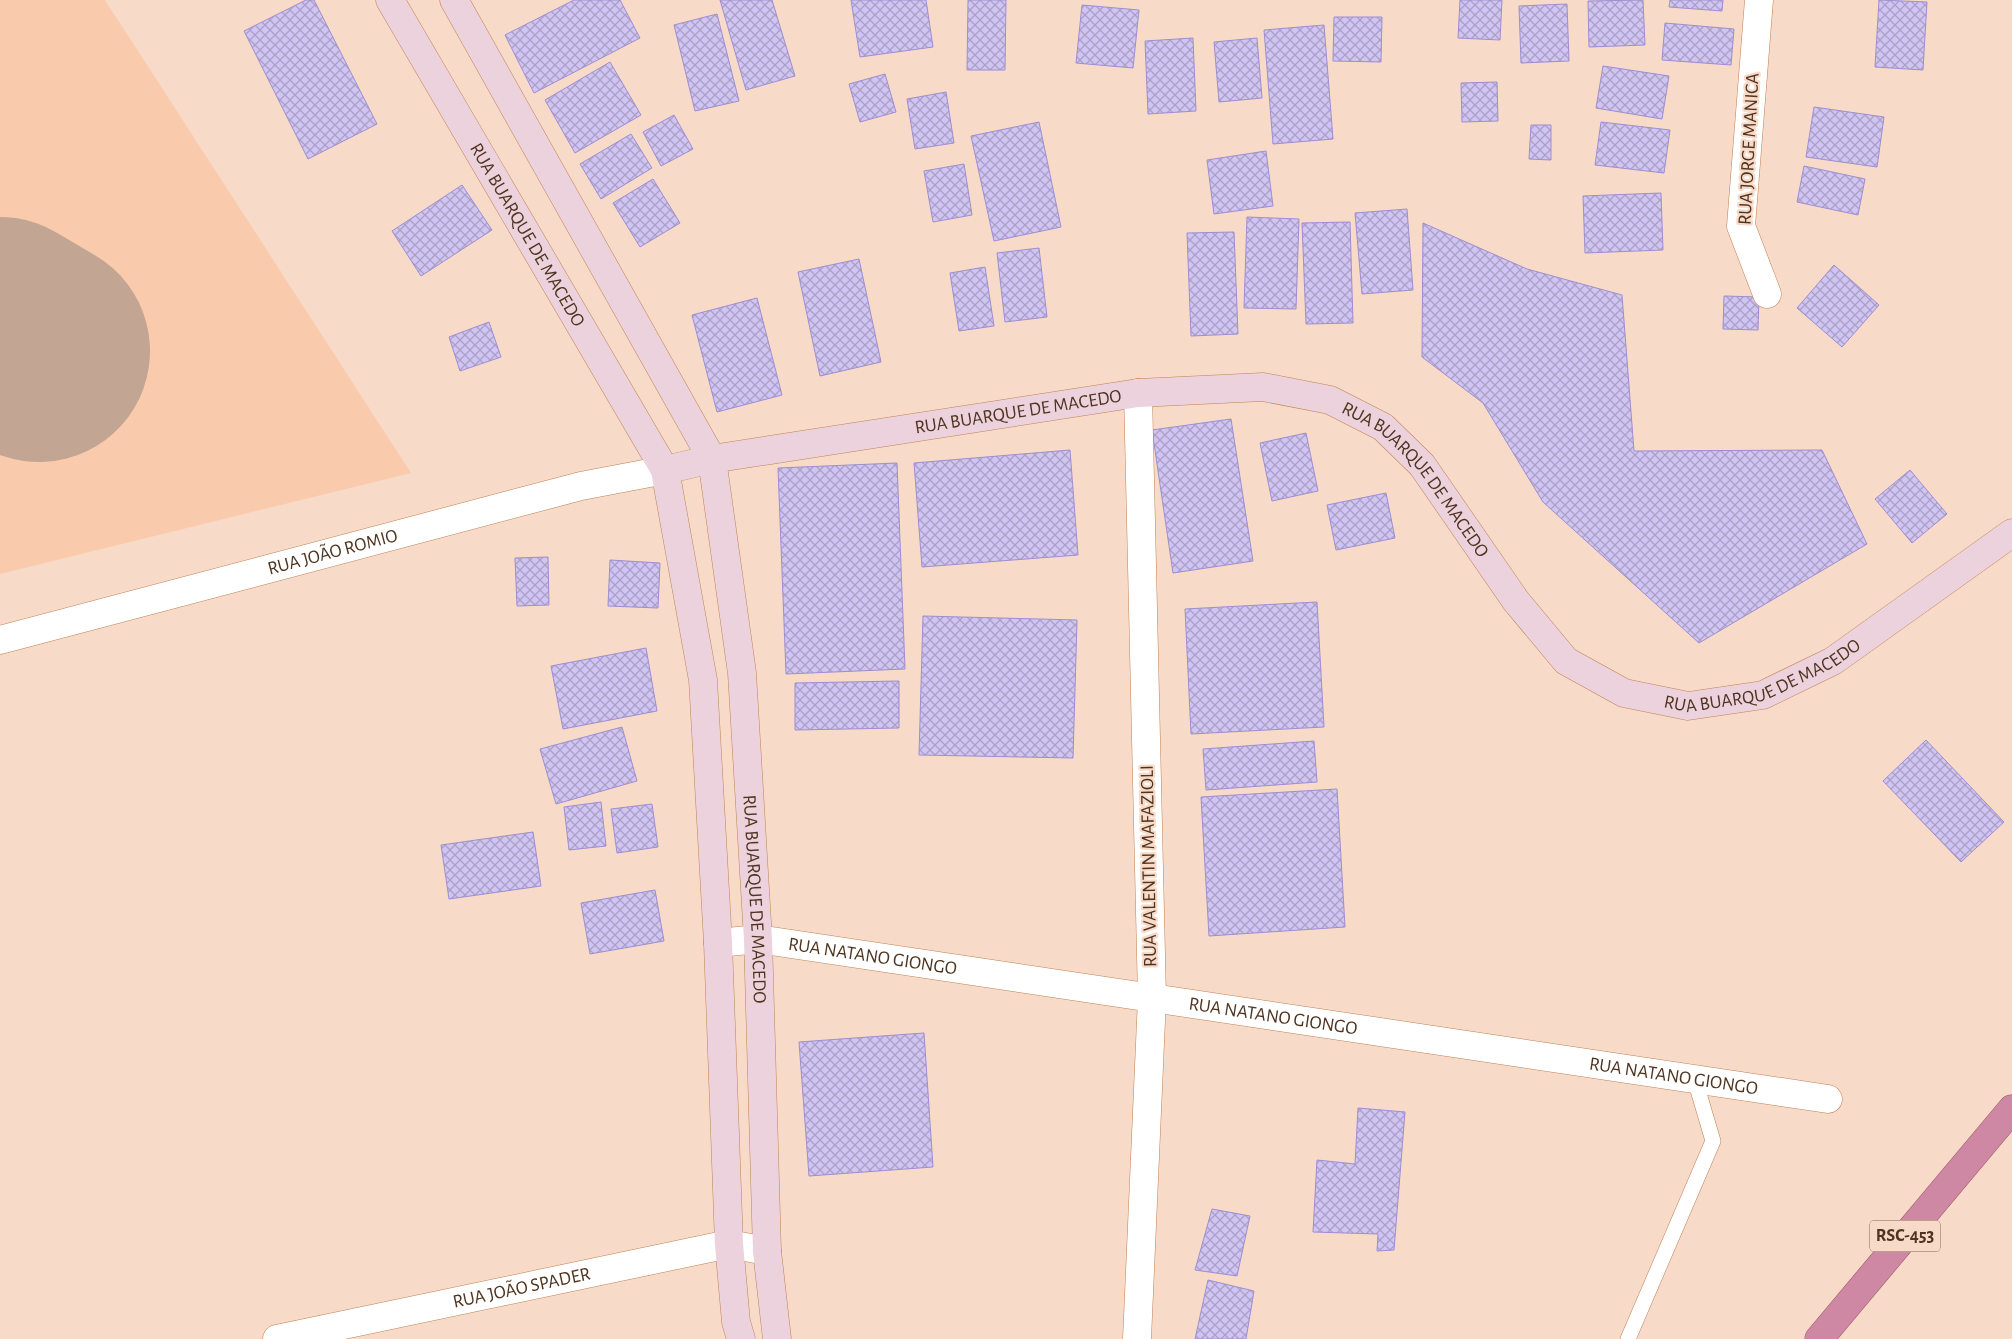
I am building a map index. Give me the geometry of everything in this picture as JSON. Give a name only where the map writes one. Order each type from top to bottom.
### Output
[{"type":"highway","name":"RSC-453","points":[[1819,1339],[2012,1109]]},
{"type":"main road","name":"RUA BUARQUE DE MACEDO","points":[[390,0],[665,470],[703,680],[718,943],[729,1244],[736,1322],[741,1339]]},
{"type":"main road","name":"RUA BUARQUE DE MACEDO","points":[[454,0],[712,459],[742,672],[758,939],[767,1251],[777,1339]]},
{"type":"main road","name":"RUA BUARQUE DE MACEDO","points":[[665,470],[712,459],[1138,393],[1263,387],[1330,400],[1383,427],[1422,465],[1516,601],[1566,661],[1624,693],[1688,706],[1763,695],[1833,661],[2012,533]]},
{"type":"main road","points":[[703,680],[742,672]]},
{"type":"street","name":"RUA JORGE MANICA","points":[[1758,0],[1742,226],[1767,294]]},
{"type":"street","name":"RUA VALENTIN MAFAZIOLI","points":[[1137,1339],[1152,998],[1138,393]]},
{"type":"street","name":"RUA JOÃO ROMIO","points":[[0,640],[581,486],[665,470]]},
{"type":"street","name":"RUA NATANO GIONGO","points":[[718,943],[758,939],[1828,1099]]},
{"type":"street","name":"RUA JOÃO SPADER","points":[[277,1339],[729,1244],[767,1251]]},
{"type":"lane","points":[[1628,1339],[1713,1141],[1694,1080]]},
{"type":"shaded area","points":[[0,0],[105,0],[411,473],[0,574]]},
{"type":"building","points":[[306,0],[314,0],[377,124],[308,159],[244,31]]},
{"type":"building","points":[[574,0],[620,0],[640,38],[534,93],[505,35]]},
{"type":"building","points":[[720,0],[772,0],[795,76],[746,90]]},
{"type":"building","points":[[851,0],[926,0],[933,47],[860,57]]},
{"type":"building","points":[[968,0],[1006,0],[1005,70],[967,70]]},
{"type":"building","points":[[1460,0],[1502,0],[1500,40],[1458,38]]},
{"type":"building","points":[[1643,0],[1645,45],[1589,47],[1588,1]]},
{"type":"building","points":[[1670,0],[1723,0],[1722,11],[1669,7]]},
{"type":"building","points":[[1879,0],[1927,2],[1923,70],[1875,67]]},
{"type":"building","points":[[1567,4],[1569,61],[1521,63],[1519,6]]},
{"type":"building","points":[[1082,5],[1139,10],[1133,68],[1076,63]]},
{"type":"building","points":[[717,14],[739,101],[695,111],[674,25]]},
{"type":"building","points":[[1334,17],[1382,17],[1381,62],[1333,61]]},
{"type":"building","points":[[1665,23],[1734,29],[1731,65],[1662,60]]},
{"type":"building","points":[[1324,25],[1333,139],[1273,144],[1264,30]]},
{"type":"building","points":[[1193,38],[1196,111],[1148,114],[1145,41]]},
{"type":"building","points":[[1257,38],[1262,98],[1219,102],[1214,42]]},
{"type":"building","points":[[610,62],[641,115],[575,153],[545,100]]},
{"type":"building","points":[[1603,66],[1669,76],[1662,119],[1596,108]]},
{"type":"building","points":[[885,74],[896,112],[860,122],[849,84]]},
{"type":"building","points":[[1497,82],[1498,121],[1462,122],[1461,83]]},
{"type":"building","points":[[946,92],[954,143],[915,149],[907,99]]},
{"type":"building","points":[[1814,107],[1884,117],[1877,167],[1806,157]]},
{"type":"building","points":[[674,115],[693,149],[661,166],[643,132]]},
{"type":"building","points":[[1039,122],[1061,227],[994,241],[971,136]]},
{"type":"building","points":[[1601,122],[1670,130],[1664,173],[1595,165]]},
{"type":"building","points":[[1531,125],[1551,125],[1551,160],[1529,159]]},
{"type":"building","points":[[631,134],[652,168],[601,199],[580,164]]},
{"type":"building","points":[[1266,151],[1273,206],[1214,214],[1207,160]]},
{"type":"building","points":[[964,164],[972,215],[933,222],[924,171]]},
{"type":"building","points":[[1804,166],[1865,179],[1858,215],[1797,202]]},
{"type":"building","points":[[653,179],[680,223],[640,247],[613,203]]},
{"type":"building","points":[[462,185],[492,230],[421,276],[392,231]]},
{"type":"building","points":[[1661,193],[1663,250],[1585,253],[1583,196]]},
{"type":"building","points":[[1407,209],[1413,290],[1362,294],[1355,213]]},
{"type":"building","points":[[1247,217],[1299,219],[1296,309],[1244,308]]},
{"type":"building","points":[[1350,222],[1353,323],[1306,324],[1302,223]]},
{"type":"building","points":[[1423,223],[1527,269],[1622,295],[1634,451],[1822,450],[1867,544],[1699,643],[1543,502],[1483,403],[1422,357]]},
{"type":"building","points":[[1234,232],[1238,334],[1191,336],[1187,233]]},
{"type":"building","points":[[1039,248],[1047,317],[1005,322],[997,253]]},
{"type":"building","points":[[859,259],[881,362],[820,376],[798,272]]},
{"type":"building","points":[[1834,265],[1879,305],[1842,347],[1797,308]]},
{"type":"building","points":[[985,267],[994,326],[959,331],[950,273]]},
{"type":"building","points":[[1724,296],[1759,297],[1758,330],[1723,329]]},
{"type":"building","points":[[757,298],[782,395],[717,412],[692,315]]},
{"type":"building","points":[[489,322],[501,357],[460,371],[449,337]]},
{"type":"building","points":[[1231,419],[1253,561],[1173,573],[1152,430]]},
{"type":"building","points":[[1306,433],[1318,491],[1272,501],[1260,443]]},
{"type":"building","points":[[1070,450],[1078,555],[922,567],[914,463]]},
{"type":"building","points":[[897,463],[905,669],[786,674],[778,468]]},
{"type":"building","points":[[1910,470],[1947,514],[1912,543],[1875,499]]},
{"type":"building","points":[[1386,493],[1395,538],[1336,550],[1327,505]]},
{"type":"building","points":[[548,557],[549,605],[517,606],[515,558]]},
{"type":"building","points":[[610,560],[660,563],[658,608],[608,606]]},
{"type":"building","points":[[1317,602],[1324,727],[1191,734],[1185,609]]},
{"type":"building","points":[[923,616],[1077,620],[1073,758],[919,755]]},
{"type":"building","points":[[646,648],[657,711],[563,729],[551,666]]},
{"type":"building","points":[[899,681],[899,728],[795,730],[795,683]]},
{"type":"building","points":[[622,727],[637,781],[556,804],[540,749]]},
{"type":"building","points":[[1926,740],[2004,822],[1961,862],[1883,781]]},
{"type":"building","points":[[1314,741],[1317,782],[1206,790],[1203,749]]},
{"type":"building","points":[[1337,789],[1345,927],[1209,936],[1201,797]]},
{"type":"building","points":[[601,802],[606,846],[569,850],[564,807]]},
{"type":"building","points":[[652,804],[658,847],[617,853],[611,809]]},
{"type":"building","points":[[533,832],[541,886],[449,899],[441,845]]},
{"type":"building","points":[[655,890],[664,941],[590,954],[581,903]]},
{"type":"building","points":[[924,1033],[933,1167],[809,1176],[799,1042]]},
{"type":"building","points":[[1358,1108],[1405,1112],[1394,1250],[1377,1251],[1378,1234],[1313,1232],[1317,1160],[1355,1164]]},
{"type":"building","points":[[1212,1209],[1250,1216],[1237,1276],[1195,1270]]},
{"type":"building","points":[[1208,1280],[1254,1291],[1246,1339],[1195,1339]]},
{"type":"runway","points":[[0,328],[39,351]]}]
